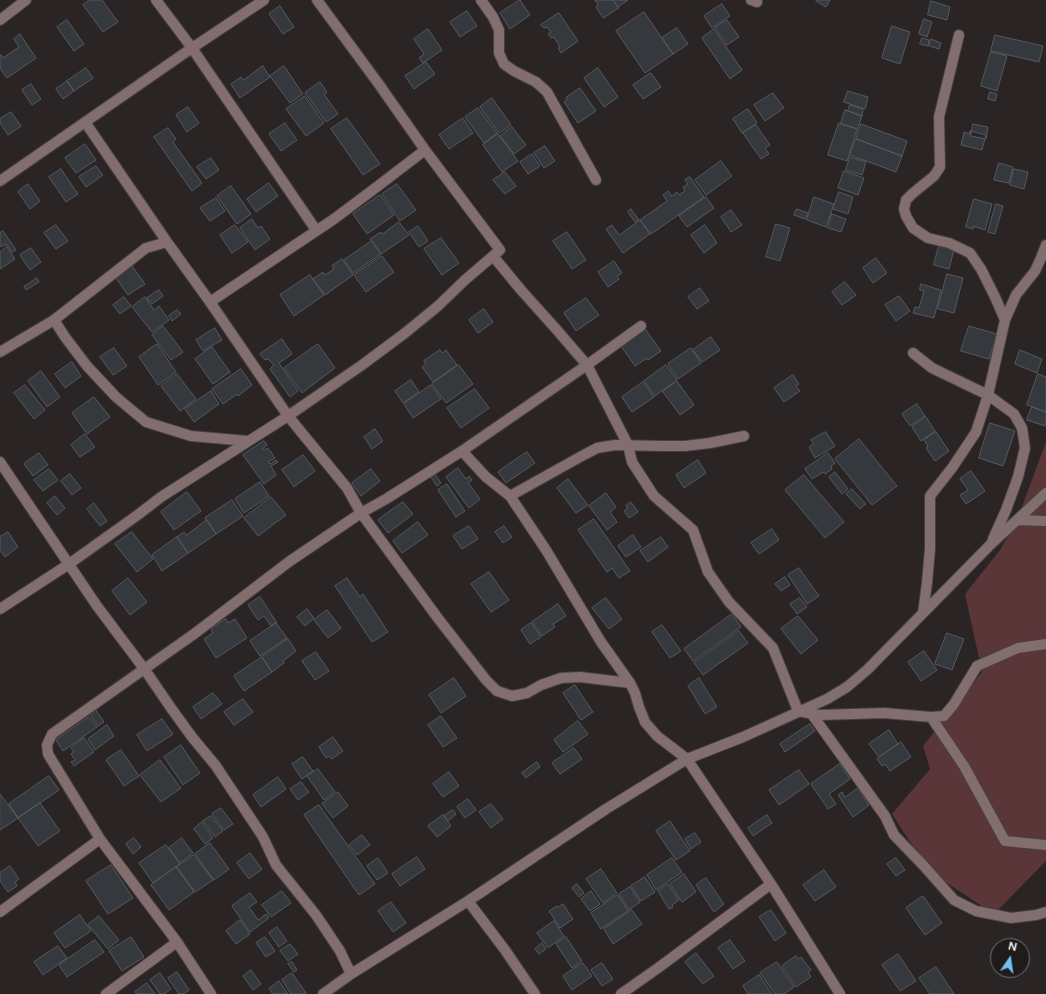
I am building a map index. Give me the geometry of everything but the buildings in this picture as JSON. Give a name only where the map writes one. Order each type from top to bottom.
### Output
[{"type":"street","points":[[0,18],[26,0]]},
{"type":"street","points":[[156,0],[192,48],[316,230]]},
{"type":"street","points":[[0,181],[264,0]]},
{"type":"street","points":[[0,609],[69,564],[139,514],[160,497],[288,416],[362,365],[438,306],[500,250],[425,150],[317,0]]},
{"type":"street","points":[[481,0],[493,17],[499,30],[499,53],[504,64],[536,82],[546,92],[596,180]]},
{"type":"street","points":[[959,35],[939,117],[940,167],[934,176],[906,200],[904,209],[913,228],[928,238],[949,243],[970,253],[981,269],[1005,320]]},
{"type":"street","points":[[85,122],[166,242],[210,302],[288,416],[347,488],[361,513],[437,617],[486,680],[497,691],[512,696],[527,693],[541,685],[561,678],[580,677],[630,682]]},
{"type":"street","points":[[210,302],[334,219],[425,150]]},
{"type":"street","points":[[0,352],[54,320],[146,248],[166,242]]},
{"type":"street","points":[[923,613],[930,548],[930,496],[952,468],[976,432],[988,395],[1005,320],[1016,295],[1035,271],[1042,258],[1046,245]]},
{"type":"street","points":[[493,256],[587,365],[628,445],[632,462],[654,496],[693,530],[708,572],[729,602],[774,648],[798,711]]},
{"type":"street","points":[[54,320],[87,366],[116,397],[146,422],[191,436],[248,441]]},
{"type":"street","points":[[211,994],[177,942],[100,839],[48,754],[47,745],[52,734],[194,634],[290,561],[361,513],[386,499],[462,450],[642,326]]},
{"type":"street","points":[[913,353],[932,368],[988,395],[1014,414],[1022,428],[1025,448],[1018,478],[992,543]]},
{"type":"street","points":[[510,496],[580,456],[597,448],[615,445],[685,446],[710,443],[744,436]]},
{"type":"street","points":[[462,450],[486,476],[510,496],[546,550],[601,642],[630,682],[645,722],[657,736],[688,759],[840,994]]},
{"type":"street","points":[[0,462],[97,606],[184,726],[216,766],[263,837],[276,865],[316,915],[340,951],[351,974]]},
{"type":"street","points":[[328,993],[351,974],[468,901],[606,809],[688,759],[743,737],[827,699],[847,687],[867,670],[992,543],[1046,493]]},
{"type":"street","points":[[1017,520],[1046,521]]},
{"type":"street","points":[[798,711],[819,715],[884,713],[931,717],[944,716],[954,704],[977,666],[1018,648],[1046,644]]},
{"type":"street","points":[[811,713],[885,816],[894,834],[954,900],[976,911],[1011,918],[1036,916],[1046,912]]},
{"type":"street","points":[[931,717],[964,766],[1006,841],[1046,845]]},
{"type":"street","points":[[0,912],[100,839]]},
{"type":"street","points":[[621,994],[770,884]]},
{"type":"street","points":[[468,901],[505,950],[535,994]]},
{"type":"street","points":[[106,994],[177,942]]},
{"type":"shaded area","points":[[1046,442],[1046,861],[994,914],[929,871],[892,814],[930,769],[923,746],[982,672],[965,594],[1000,550],[1017,520]]}]
